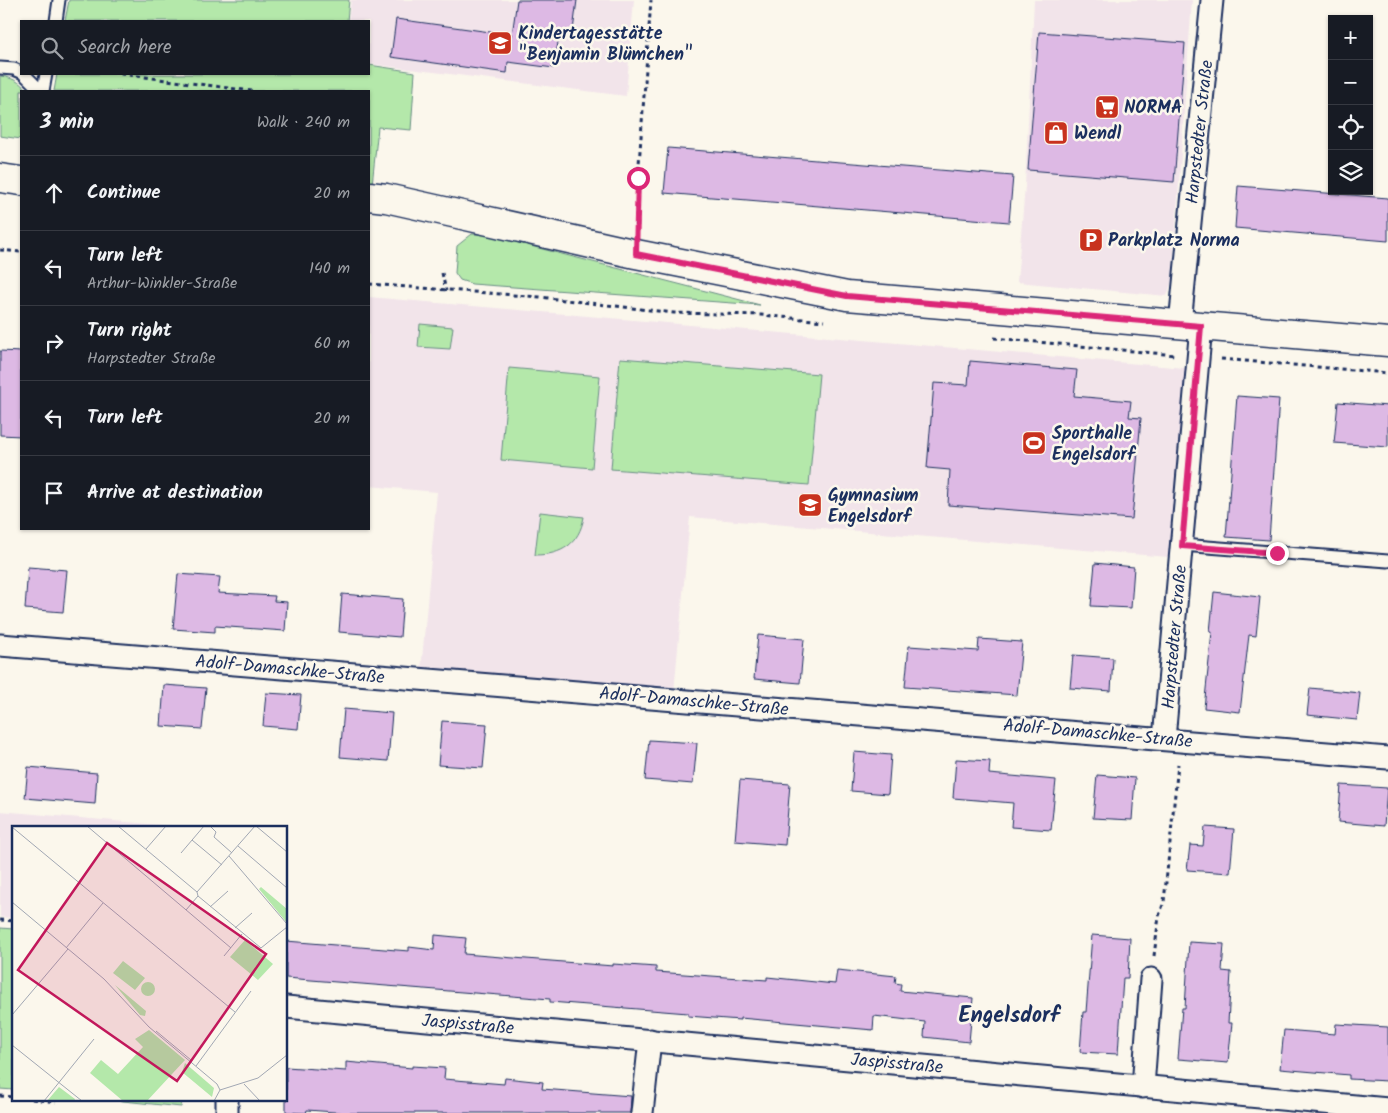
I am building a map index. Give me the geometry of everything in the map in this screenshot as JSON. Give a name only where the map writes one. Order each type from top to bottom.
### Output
[{"type":"street","name":"Harpstedter Straße","points":[[1173,739],[1191,325],[1212,0]]},
{"type":"street","points":[[0,162],[20,163]]},
{"type":"street","points":[[0,178],[20,181]]},
{"type":"street","points":[[370,196],[386,198],[636,254],[847,296],[1388,342]]},
{"type":"street","points":[[370,209],[444,211]]},
{"type":"street","name":"Adolf-Damaschke-Straße","points":[[0,645],[1388,758]]},
{"type":"street","points":[[1143,1087],[1151,979]]},
{"type":"street","name":"Jaspisstraße","points":[[288,1007],[1388,1109]]},
{"type":"street","points":[[642,1113],[650,1040]]},
{"type":"street","points":[[227,1100],[227,1113]]},
{"type":"lane","points":[[56,20],[60,0]]},
{"type":"lane","points":[[0,68],[14,69],[20,72]]},
{"type":"lane","points":[[25,75],[41,90]]},
{"type":"lane","points":[[42,90],[46,75]]},
{"type":"lane","points":[[1182,546],[1388,561]]},
{"type":"path","points":[[636,254],[638,178],[651,0]]},
{"type":"path","points":[[129,75],[244,90]]},
{"type":"path","points":[[0,250],[20,252]]},
{"type":"path","points":[[442,273],[446,290]]},
{"type":"path","points":[[1151,979],[1159,916],[1164,902],[1173,739]]},
{"type":"path","points":[[40,1100],[56,1102]]},
{"type":"shaded area","name":"Kindertagesstätte \"Benjamin Blümchen\"","points":[[351,0],[634,0],[626,96],[370,64],[370,20],[348,20]]},
{"type":"shaded area","points":[[1034,0],[1192,0],[1172,281],[1167,296],[1017,282],[1025,186]]},
{"type":"shaded area","name":"Gymnasium Engelsdorf","points":[[370,297],[1196,369],[1180,558],[690,517],[674,692],[421,671],[437,492],[370,486]]},
{"type":"shaded area","points":[[0,811],[172,826],[12,826],[12,918],[0,917]]},
{"type":"green space","points":[[69,0],[349,0],[347,20],[65,20]]},
{"type":"green space","points":[[370,65],[415,72],[411,130],[378,127],[372,185],[370,185],[370,90],[54,90],[57,75],[370,75]]},
{"type":"green space","points":[[0,76],[15,80],[26,90],[20,90],[20,139],[0,136]]},
{"type":"green space","points":[[472,234],[488,235],[760,305],[472,284],[460,280],[455,273],[457,246]]},
{"type":"green space","points":[[420,324],[453,327],[450,349],[418,347]]},
{"type":"green space","points":[[620,358],[819,374],[809,485],[611,469]]},
{"type":"green space","points":[[509,368],[600,376],[592,468],[501,460]]},
{"type":"green space","points":[[540,512],[584,517],[578,534],[568,546],[553,553],[535,555]]},
{"type":"green space","points":[[0,928],[12,929],[12,1090],[0,1089]]},
{"type":"green space","points":[[114,1100],[182,1100],[181,1107]]},
{"type":"building","points":[[517,0],[577,0],[572,38],[559,36],[554,68],[508,62],[507,73],[391,57],[396,19],[512,35]]},
{"type":"building","name":"NORMA","points":[[1039,32],[1185,43],[1174,182],[1028,170]]},
{"type":"building","points":[[668,148],[1013,176],[1009,222],[664,193]]},
{"type":"building","points":[[1238,186],[1328,193],[1328,195],[1388,198],[1388,241],[1235,228]]},
{"type":"building","points":[[0,351],[20,352],[20,436],[0,435]]},
{"type":"building","name":"Sporthalle Engelsdorf","points":[[970,361],[1077,370],[1074,396],[1131,401],[1129,417],[1141,418],[1132,519],[948,505],[950,470],[927,468],[934,383],[968,385]]},
{"type":"building","points":[[1237,396],[1279,399],[1269,540],[1226,537]]},
{"type":"building","points":[[1338,402],[1388,406],[1388,447],[1334,443]]},
{"type":"building","points":[[1095,563],[1134,567],[1131,608],[1091,606]]},
{"type":"building","points":[[28,567],[67,570],[63,612],[25,609]]},
{"type":"building","points":[[178,574],[220,577],[218,593],[275,596],[274,601],[287,602],[285,631],[215,626],[215,632],[173,629]]},
{"type":"building","points":[[1214,592],[1260,597],[1256,636],[1249,635],[1240,712],[1204,708]]},
{"type":"building","points":[[342,594],[403,599],[400,637],[339,632]]},
{"type":"building","points":[[758,635],[804,639],[800,683],[754,679]]},
{"type":"building","points":[[979,639],[1022,642],[1017,695],[905,687],[909,646],[978,651]]},
{"type":"building","points":[[1073,655],[1113,658],[1111,691],[1070,688]]},
{"type":"building","points":[[164,685],[206,688],[202,729],[161,726]]},
{"type":"building","points":[[1310,688],[1360,693],[1357,720],[1307,715]]},
{"type":"building","points":[[266,693],[301,695],[298,729],[263,726]]},
{"type":"building","points":[[344,709],[392,713],[388,761],[340,757]]},
{"type":"building","points":[[442,721],[487,724],[483,768],[438,765]]},
{"type":"building","points":[[649,740],[697,743],[693,784],[645,780]]},
{"type":"building","points":[[854,752],[891,755],[888,794],[851,791]]},
{"type":"building","points":[[956,759],[990,761],[989,774],[1056,780],[1051,830],[1011,827],[1013,803],[953,798]]},
{"type":"building","points":[[28,767],[97,773],[95,804],[25,798]]},
{"type":"building","points":[[1097,775],[1135,778],[1132,820],[1093,818]]},
{"type":"building","points":[[740,780],[790,784],[785,845],[735,841]]},
{"type":"building","points":[[1341,785],[1387,788],[1384,826],[1338,822]]},
{"type":"building","points":[[1205,827],[1234,829],[1230,873],[1187,870],[1190,845],[1203,846]]},
{"type":"building","points":[[435,935],[466,938],[464,954],[613,966],[613,964],[656,967],[656,972],[767,980],[767,977],[835,984],[837,970],[896,976],[895,983],[901,984],[900,991],[973,998],[969,1042],[924,1037],[925,1022],[874,1016],[873,1030],[740,1018],[740,1020],[688,1016],[688,1013],[550,1002],[550,999],[288,978],[288,941],[409,951],[409,947],[434,950]]},
{"type":"building","points":[[1092,935],[1130,938],[1128,978],[1123,978],[1118,1054],[1080,1052],[1083,1012],[1086,1012]]},
{"type":"building","points":[[1189,942],[1224,944],[1222,971],[1231,972],[1228,1023],[1232,1023],[1228,1063],[1178,1059],[1182,1008],[1185,1008]]},
{"type":"building","points":[[1336,1024],[1388,1027],[1388,1081],[1349,1079],[1349,1075],[1280,1069],[1284,1030],[1335,1034]]},
{"type":"building","points":[[346,1062],[412,1068],[412,1066],[445,1068],[444,1079],[504,1084],[505,1078],[543,1082],[542,1089],[631,1096],[630,1113],[349,1113],[307,1110],[306,1113],[286,1112],[288,1067],[346,1071]]},
{"type":"place","name":"Kindertagesstätte \"Benjamin Blümchen\"","points":[[500,43]]},
{"type":"place","name":"NORMA","points":[[1107,107]]},
{"type":"place","name":"Wendl","points":[[1056,133]]},
{"type":"place","name":"Parkplatz Norma","points":[[1091,240]]},
{"type":"place","name":"Sporthalle Engelsdorf","points":[[1034,443]]},
{"type":"place","name":"Gymnasium Engelsdorf","points":[[810,505]]},
{"type":"district","name":"Engelsdorf","points":[[1009,1014]]},
{"type":"route","points":[[638,178],[636,254],[847,296],[1201,326],[1182,546],[1277,553]]}]
